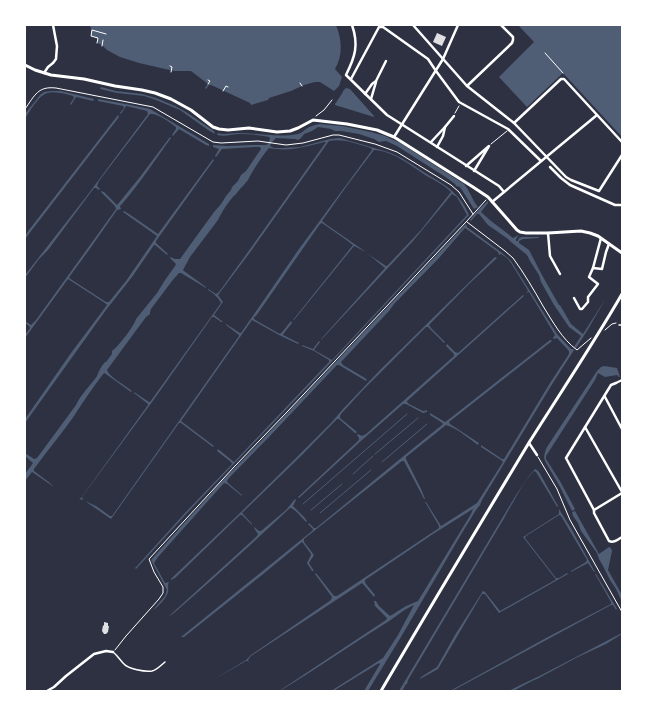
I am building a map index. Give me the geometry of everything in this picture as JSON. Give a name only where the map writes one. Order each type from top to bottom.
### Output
[{"type":"street","points":[[44,73],[56,59],[57,46],[53,25]]},
{"type":"street","points":[[352,25],[356,40],[356,49],[346,75],[387,115],[499,186],[504,192]]},
{"type":"street","points":[[394,137],[443,59],[458,25]]},
{"type":"street","points":[[467,86],[512,43],[513,37],[501,25]]},
{"type":"street","points":[[351,79],[379,28],[382,26],[428,59],[461,103],[509,129],[541,161]]},
{"type":"street","points":[[415,26],[467,86],[514,123],[566,177],[599,191],[622,156]]},
{"type":"street","points":[[371,99],[376,86],[376,81],[386,61]]},
{"type":"street","points":[[25,65],[51,75],[84,79],[115,86],[155,92],[191,110],[213,127],[219,129],[228,130],[249,128],[277,132],[290,131],[313,120],[377,130],[394,137],[488,197],[516,230],[526,233],[581,231],[590,233],[600,238],[622,253]]},
{"type":"street","points":[[514,123],[561,79],[564,79],[622,142]]},
{"type":"street","points":[[365,94],[376,81]]},
{"type":"street","points":[[492,202],[597,114]]},
{"type":"street","points":[[431,142],[446,127],[454,116]]},
{"type":"street","points":[[437,147],[446,127]]},
{"type":"street","points":[[466,166],[489,146]]},
{"type":"street","points":[[474,171],[489,146]]},
{"type":"street","points":[[550,166],[570,185],[615,205],[622,205]]},
{"type":"street","points":[[548,233],[550,256],[560,274]]},
{"type":"street","points":[[574,298],[580,309],[582,309],[588,302],[588,297],[598,284],[589,277],[594,268],[600,238]]},
{"type":"street","points":[[594,268],[602,269],[606,252],[610,244]]},
{"type":"street","points":[[381,691],[477,528],[622,294]]},
{"type":"street","points":[[621,381],[611,385],[566,458],[609,540],[614,542],[622,537]]},
{"type":"street","points":[[604,396],[622,429]]},
{"type":"street","points":[[585,427],[622,493],[594,510]]},
{"type":"street","points":[[529,443],[537,454]]},
{"type":"street","points":[[47,691],[94,654],[106,651],[113,652]]},
{"type":"street","points":[[54,686],[54,691]]},
{"type":"lane","points":[[113,652],[128,667],[136,669],[152,671],[165,662]]},
{"type":"path","points":[[97,43],[98,38],[91,36],[92,30],[106,34]]},
{"type":"path","points":[[102,46],[103,40]]},
{"type":"path","points":[[545,53],[562,73]]},
{"type":"path","points":[[170,66],[172,67],[171,72]]},
{"type":"path","points":[[208,80],[210,81],[208,84]]},
{"type":"path","points":[[223,91],[226,86],[228,88]]},
{"type":"path","points":[[25,109],[40,90],[51,87],[152,106],[212,142],[258,142],[286,145],[298,144],[333,135],[339,135],[368,142],[397,152],[459,192],[473,214]]},
{"type":"path","points":[[313,120],[332,100]]},
{"type":"path","points":[[454,116],[461,103]]},
{"type":"path","points":[[489,146],[509,129]]},
{"type":"path","points":[[113,652],[163,593],[163,587],[154,572],[149,559],[488,197]]},
{"type":"path","points":[[466,222],[513,258],[566,341],[577,350],[592,337]]},
{"type":"path","points":[[598,333],[601,333],[612,324],[619,324]]},
{"type":"path","points":[[537,454],[557,489],[565,511],[622,612]]},
{"type":"water","points":[[89,25],[336,25],[340,36],[341,47],[338,64],[335,69],[342,77],[339,86],[334,91],[320,82],[315,82],[251,105],[250,103],[211,85],[209,85],[206,89],[205,88],[208,84],[191,71],[174,71],[120,57],[97,43],[98,39],[91,36],[91,28]]},
{"type":"water","points":[[518,25],[622,25],[622,137],[563,73],[527,107],[499,77],[534,42]]},
{"type":"water","points":[[101,87],[156,98],[186,112],[214,131],[215,134],[180,110],[156,100],[144,96],[117,93],[100,89]]},
{"type":"water","points":[[346,88],[350,89],[374,117],[335,105]]},
{"type":"water","points":[[61,91],[94,99],[93,101],[76,97],[71,105],[70,104],[74,98],[73,96],[52,92],[48,93],[37,101],[25,119],[25,114],[40,95],[44,92]]},
{"type":"water","points":[[98,99],[150,109],[209,144],[209,146],[179,129],[173,136],[172,135],[176,127],[160,116],[150,114],[99,181],[97,186],[100,189],[94,188],[48,250],[39,259],[25,278],[25,275],[148,114],[147,111],[126,106],[121,114],[120,113],[124,108],[123,106],[98,101]]},
{"type":"water","points":[[118,115],[119,117],[25,239],[25,236],[29,230]]},
{"type":"water","points":[[320,124],[342,126],[371,132],[385,136],[400,143],[464,184],[478,207],[474,209],[460,187],[456,186],[447,178],[397,146],[386,141],[379,142],[359,134],[318,127],[304,134],[298,140],[276,138],[271,143],[270,146],[274,148],[300,147],[330,139],[340,138],[388,152],[398,156],[449,188],[461,201],[469,215],[136,569],[135,568],[184,514],[232,464],[217,451],[218,449],[234,462],[329,362],[329,360],[302,345],[313,349],[319,341],[320,342],[314,350],[332,360],[467,215],[457,197],[452,194],[413,241],[321,340],[385,268],[368,254],[387,266],[421,230],[451,192],[401,159],[388,153],[374,150],[322,221],[366,252],[354,246],[293,320],[353,245],[322,223],[320,224],[254,317],[257,321],[280,334],[291,321],[292,323],[283,335],[299,343],[298,344],[279,335],[252,320],[181,421],[214,446],[213,447],[179,423],[111,519],[85,501],[112,516],[239,336],[226,324],[241,333],[299,249],[372,150],[371,148],[350,142],[340,140],[329,141],[218,295],[223,302],[214,315],[223,322],[212,317],[155,398],[82,497],[83,500],[79,499],[148,405],[134,392],[150,402],[221,303],[208,289],[216,294],[219,292],[326,142],[290,149],[269,148],[248,180],[228,203],[218,220],[190,257],[183,270],[206,288],[179,273],[107,370],[114,379],[132,391],[131,392],[104,373],[34,469],[34,471],[54,487],[32,472],[25,481],[25,474],[33,463],[25,456],[25,453],[34,459],[37,458],[97,376],[102,365],[112,354],[112,351],[126,336],[136,319],[157,293],[175,266],[176,264],[170,257],[180,259],[261,149],[260,147],[255,147],[222,149],[216,157],[215,156],[219,149],[213,147],[213,145],[266,145],[268,144],[270,138],[247,134],[220,136],[217,135],[218,133],[290,135],[299,134],[309,127]]},
{"type":"water","points":[[170,137],[171,138],[129,196],[120,206],[121,209],[117,210],[69,278],[106,302],[109,302],[126,281],[157,236],[123,212],[124,211],[129,214],[158,234],[213,159],[214,160],[156,241],[156,243],[168,254],[167,255],[154,245],[25,423],[25,419],[107,305],[68,279],[25,338],[25,335],[30,328],[25,321],[31,325],[36,320],[116,209],[101,191],[104,192],[117,205]]},
{"type":"water","points":[[488,201],[481,212],[513,238],[519,235],[516,241],[522,237],[539,237],[523,239],[519,241],[519,243],[529,250],[571,324],[583,334],[606,298],[576,348],[574,347],[581,336],[569,327],[554,305],[527,255],[488,225],[479,214],[477,214],[471,221],[470,220]]},
{"type":"water","points":[[466,224],[467,227],[511,261],[557,334],[571,349],[574,350],[462,533],[368,691],[364,691],[380,664],[379,663],[331,691],[383,658],[398,635],[414,605],[279,691],[386,620],[387,618],[375,606],[374,601],[376,601],[379,606],[390,616],[406,606],[418,601],[473,509],[365,580],[366,584],[375,595],[374,597],[362,583],[251,656],[248,660],[250,664],[246,661],[211,681],[246,660],[251,655],[331,600],[332,597],[315,574],[316,573],[334,596],[337,596],[439,528],[425,502],[441,526],[477,503],[503,462],[481,447],[481,445],[504,459],[569,354],[569,351],[557,338],[553,338],[555,335],[529,292],[526,293],[528,291],[527,289],[507,258],[501,254],[499,255],[498,252],[465,228],[439,258],[394,304],[341,362],[343,365],[367,380],[366,381],[337,365],[228,479],[228,483],[242,496],[224,483],[158,557],[154,563],[165,583],[169,582],[167,595],[164,600],[153,610],[165,596],[167,590],[151,560],[222,481]]},
{"type":"water","points":[[495,257],[497,258],[429,325],[445,342],[444,343],[428,327],[426,327],[341,414],[340,418],[357,432],[356,433],[337,419],[242,513],[252,525],[242,515],[240,515],[175,578],[171,580],[296,458],[381,369]]},
{"type":"water","points":[[523,295],[524,296],[407,401],[409,404],[423,411],[427,410],[427,412],[423,413],[406,404],[403,404],[299,498],[298,497],[359,440],[358,434],[362,436],[366,434],[454,356],[454,354],[446,346],[447,344],[458,353]]},
{"type":"water","points":[[550,340],[552,341],[449,422],[479,443],[478,445],[450,426],[446,425],[406,457],[425,499],[404,461],[402,461],[304,539],[304,542],[314,555],[309,563],[314,571],[312,571],[307,563],[311,554],[302,542],[184,637],[181,637],[312,531],[313,529],[308,524],[309,523],[316,528],[443,424],[430,415],[430,413],[445,422]]},
{"type":"water","points":[[604,366],[617,368],[620,377],[617,375],[605,377],[598,373],[546,456],[546,459],[575,509],[572,511],[545,461],[544,454],[547,447],[597,371]]},
{"type":"water","points":[[535,469],[537,470],[558,506],[557,507],[536,472],[534,471],[527,479]]},
{"type":"water","points":[[524,483],[407,684],[402,691],[399,691]]},
{"type":"water","points":[[295,499],[296,500],[293,506],[304,517],[307,521],[306,522],[290,508],[218,574],[168,617],[257,536],[258,534],[254,527],[261,531],[286,510]]},
{"type":"water","points":[[559,509],[595,572],[588,563],[571,572],[587,560],[559,515],[525,538],[556,578],[559,578],[567,573],[568,574],[499,613],[485,594],[482,594],[438,669],[420,679],[437,667],[483,591],[500,611],[556,579],[523,537],[559,514]]},
{"type":"water","points":[[575,511],[599,554],[609,547],[611,548],[612,551],[608,570],[622,595],[622,602],[597,553],[581,531],[573,516],[572,512]]},
{"type":"water","points":[[595,574],[617,609],[616,610],[613,605],[611,605],[450,691],[611,604]]},
{"type":"water","points":[[622,633],[606,644],[513,691],[509,691],[546,673]]},
{"type":"building","points":[[437,33],[446,37],[442,46],[433,42]]},
{"type":"building","points":[[104,622],[108,623],[109,626],[106,634],[102,631]]},
{"type":"waterway","points":[[303,504],[407,414]]},
{"type":"waterway","points":[[375,454],[418,418]]},
{"type":"waterway","points":[[382,462],[427,424]]},
{"type":"waterway","points":[[353,474],[373,456]]},
{"type":"waterway","points":[[320,513],[371,470]]},
{"type":"waterway","points":[[311,510],[342,484]]}]
